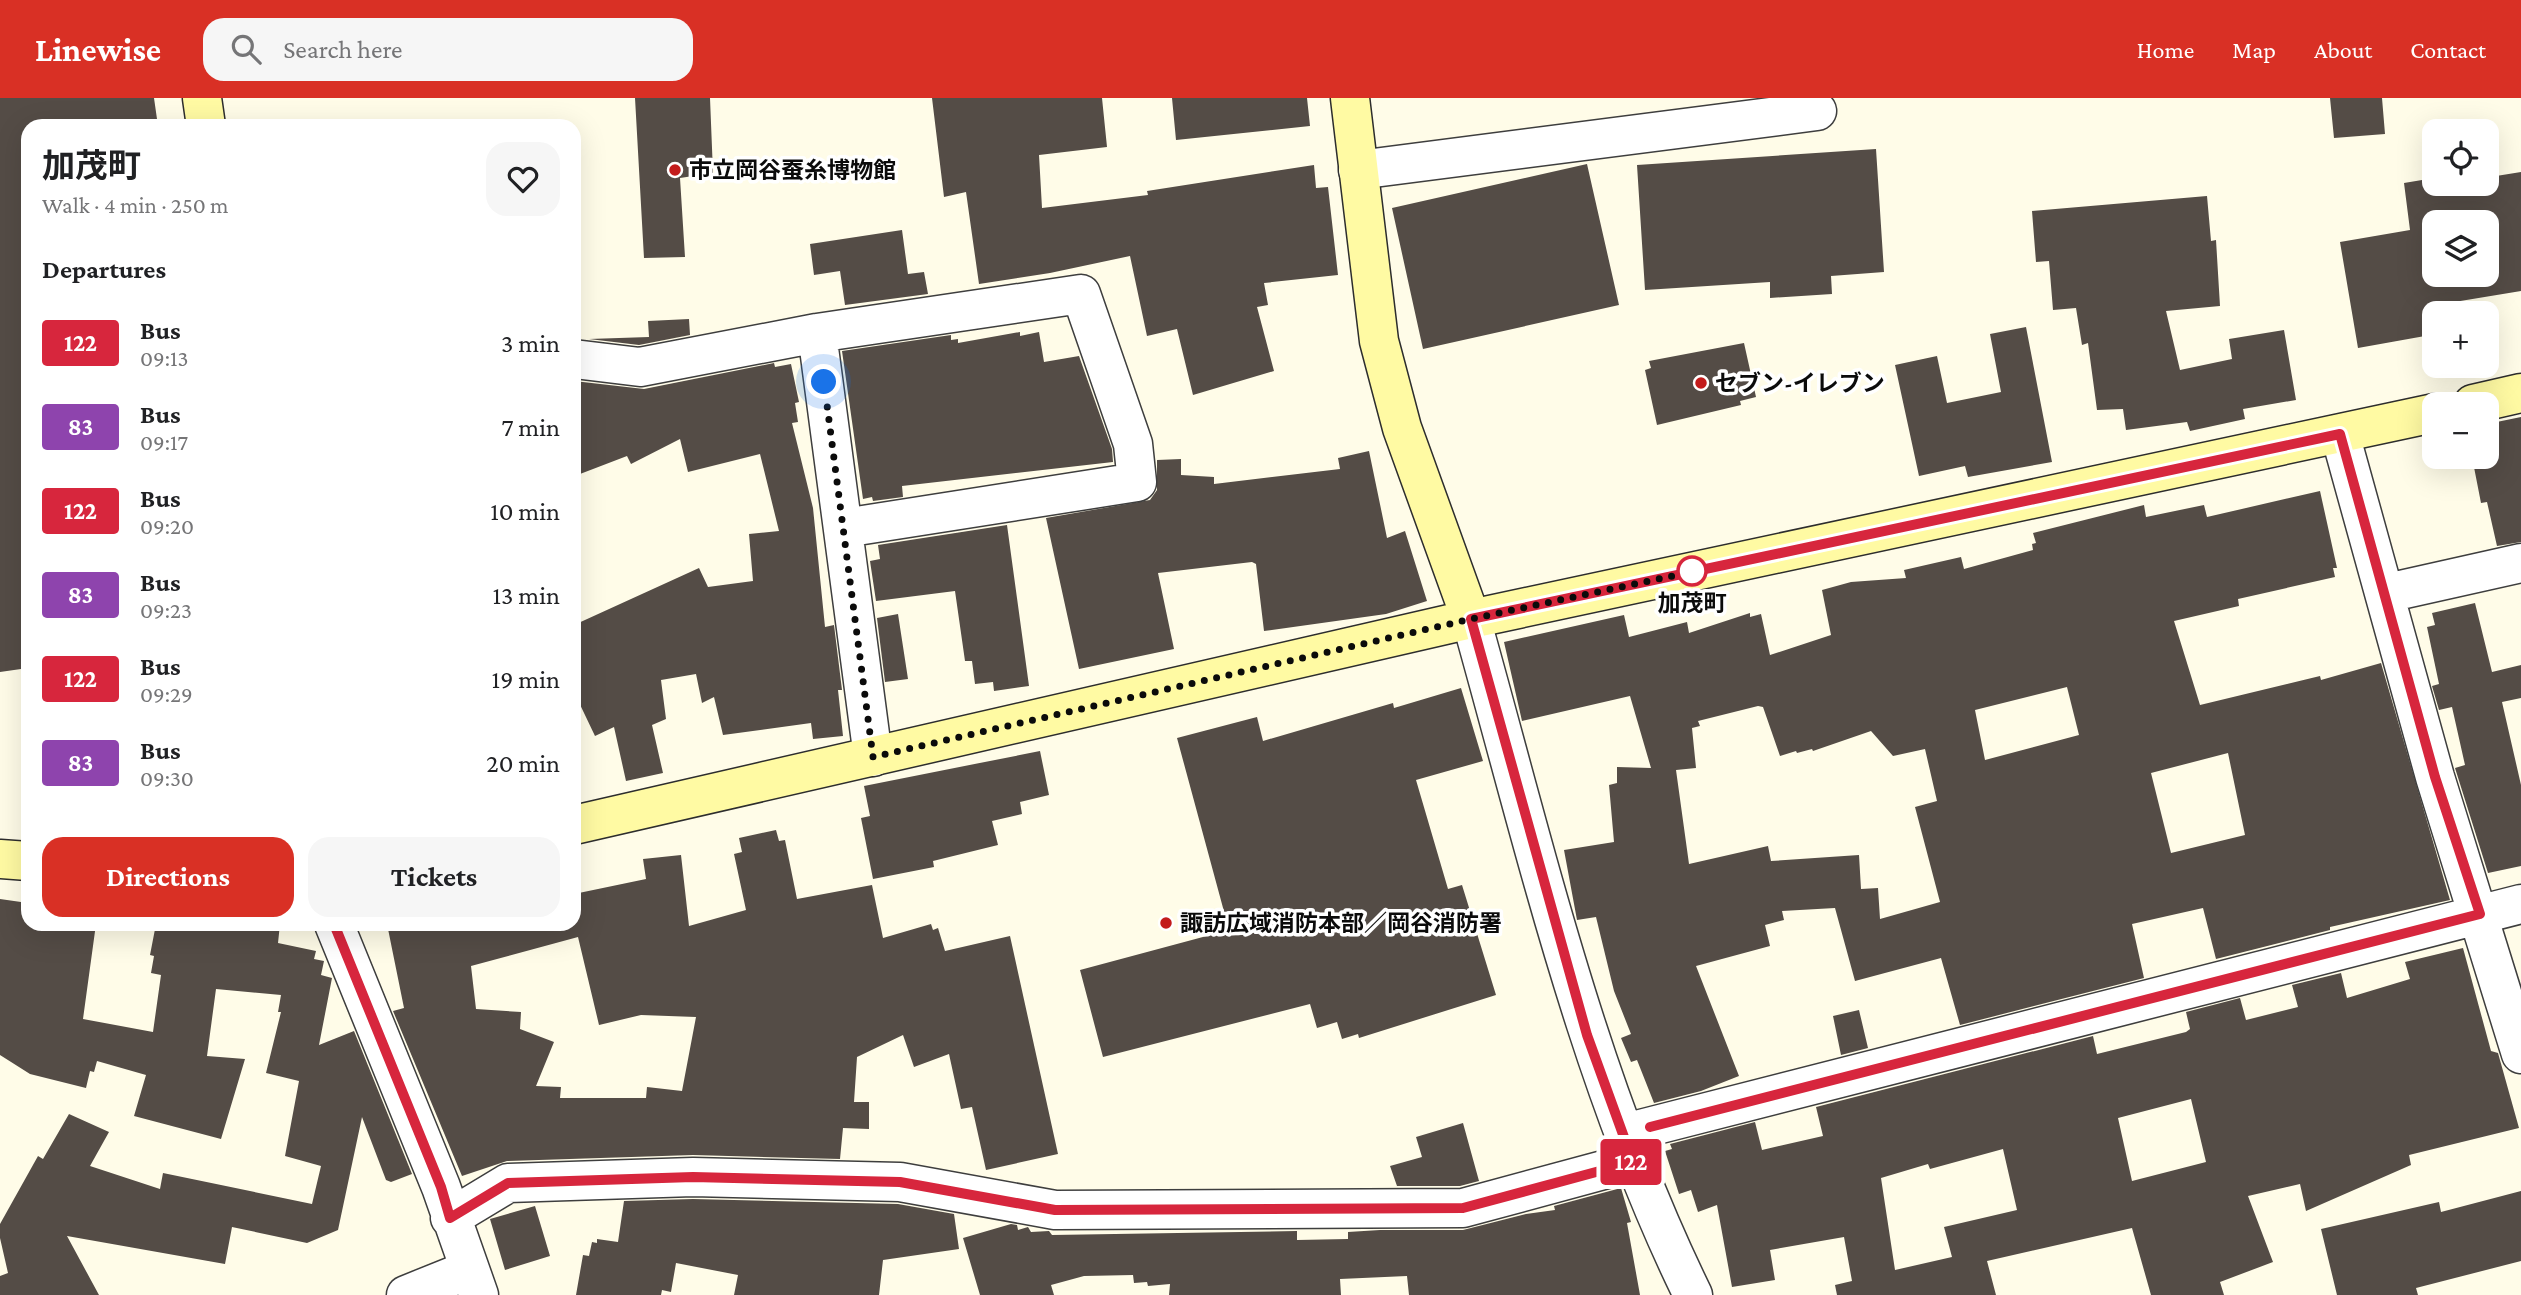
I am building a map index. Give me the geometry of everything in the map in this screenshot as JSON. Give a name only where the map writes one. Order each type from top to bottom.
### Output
[{"type":"street","points":[[202,98],[204,119]]},
{"type":"street","points":[[1350,98],[1378,341],[1402,428],[1471,619],[1587,1035],[1629,1147],[1693,1295]]},
{"type":"street","points":[[1358,170],[1817,111]]},
{"type":"street","points":[[581,360],[640,366],[817,333],[1081,294],[1133,444],[1137,482],[844,528]]},
{"type":"street","points":[[817,333],[873,757]]},
{"type":"street","points":[[2499,398],[2521,393]]},
{"type":"street","points":[[581,823],[1471,619],[2422,416]]},
{"type":"street","points":[[2340,434],[2387,593],[2435,777],[2480,914],[2521,1054]]},
{"type":"street","points":[[2387,593],[2521,563]]},
{"type":"street","points":[[0,859],[21,860]]},
{"type":"street","points":[[450,1218],[508,1183],[693,1177],[900,1182],[1055,1210],[1463,1208],[1629,1147],[2521,904]]},
{"type":"street","points":[[337,931],[441,1187],[474,1283],[406,1295]]},
{"type":"building","points":[[0,98],[154,98],[157,119],[21,119],[21,669],[0,672]]},
{"type":"building","name":"市立岡谷蚕糸博物館","points":[[635,98],[710,98],[713,173],[680,178],[685,257],[644,258]]},
{"type":"building","points":[[932,98],[1102,98],[1107,147],[1039,155],[1042,208],[1148,195],[1147,191],[1314,165],[1316,188],[1328,187],[1338,275],[1264,283],[1268,305],[1257,307],[1274,371],[1193,395],[1177,329],[1147,336],[1130,256],[1050,273],[979,284],[966,192],[944,197]]},
{"type":"building","points":[[1172,98],[1307,98],[1310,126],[1176,140]]},
{"type":"building","points":[[2330,98],[2382,98],[2385,134],[2334,138]]},
{"type":"building","points":[[1876,149],[1884,272],[1831,276],[1832,294],[1770,298],[1770,282],[1645,290],[1637,165]]},
{"type":"building","points":[[1587,164],[1619,305],[1423,349],[1392,208]]},
{"type":"building","points":[[2521,172],[2521,291],[2460,301],[2422,301],[2422,337],[2358,348],[2340,242],[2410,230],[2404,183],[2422,180],[2422,196],[2499,196],[2499,176]]},
{"type":"building","points":[[2207,196],[2211,241],[2216,240],[2220,306],[2166,311],[2180,370],[2232,359],[2229,339],[2284,330],[2296,400],[2243,409],[2245,419],[2190,431],[2187,422],[2126,430],[2123,409],[2097,410],[2088,343],[2082,345],[2076,308],[2053,310],[2049,261],[2036,262],[2032,211]]},
{"type":"building","points":[[902,230],[908,274],[924,272],[928,294],[845,305],[840,271],[814,275],[810,244]]},
{"type":"building","points":[[689,319],[690,335],[639,345],[589,339],[649,337],[648,321]]},
{"type":"building","points":[[2026,327],[2052,462],[1968,477],[1965,466],[1919,476],[1895,365],[1937,356],[1947,403],[2001,392],[1990,334]]},
{"type":"building","points":[[1020,332],[1020,336],[1039,332],[1044,362],[1079,356],[1112,449],[1113,462],[902,486],[903,497],[873,501],[872,497],[863,499],[842,351],[951,335],[951,340],[958,339],[958,343]]},
{"type":"building","name":"セブン-イレブン","points":[[1744,343],[1756,397],[1740,401],[1741,405],[1657,425],[1645,370],[1651,368],[1649,361]]},
{"type":"building","points":[[774,363],[775,367],[791,364],[799,402],[795,403],[798,422],[792,423],[813,508],[825,627],[834,625],[842,690],[838,690],[843,736],[813,739],[811,723],[723,735],[714,697],[702,703],[696,674],[661,680],[666,719],[652,725],[663,773],[626,781],[614,727],[595,736],[581,707],[581,622],[699,568],[708,587],[753,581],[749,534],[779,531],[760,454],[688,472],[680,439],[631,464],[627,456],[581,474],[581,382],[644,389]]},
{"type":"building","points":[[2521,417],[2521,542],[2497,546],[2487,502],[2481,503],[2474,469],[2499,469],[2499,422]]},
{"type":"building","points":[[1369,451],[1387,538],[1405,531],[1427,601],[1386,614],[1264,631],[1256,564],[1252,562],[1158,573],[1174,649],[1079,669],[1046,518],[1150,500],[1157,490],[1157,460],[1181,459],[1181,475],[1214,477],[1214,484],[1340,469],[1338,458]]},
{"type":"building","points":[[2320,491],[2337,568],[2333,568],[2335,577],[2238,599],[2239,606],[2174,621],[2200,705],[2320,676],[2321,680],[2381,663],[2450,900],[2330,927],[2330,930],[2216,959],[2203,908],[2132,924],[2144,978],[1960,1025],[1941,958],[1855,981],[1835,908],[1782,911],[1784,920],[1765,925],[1770,946],[1696,966],[1739,1076],[1701,1091],[1654,1103],[1637,1060],[1631,1062],[1621,1038],[1631,1034],[1614,991],[1596,917],[1577,920],[1564,850],[1614,842],[1609,785],[1617,783],[1617,767],[1651,768],[1630,696],[1522,721],[1504,642],[1624,615],[1629,637],[1687,622],[1689,633],[1750,613],[1750,617],[1761,614],[1770,655],[1831,635],[1822,590],[1851,582],[1906,578],[1904,570],[1961,557],[1964,569],[2033,550],[2032,544],[2036,543],[2033,533],[2144,505],[2146,517],[2204,505],[2207,517]],"holes":[[[2067,687],[2079,735],[1985,760],[1975,710]],[[1763,707],[1780,756],[1796,751],[1813,751],[1871,731],[1893,756],[1925,749],[1937,801],[1915,807],[1940,902],[1880,919],[1878,888],[1861,889],[1859,855],[1771,861],[1768,846],[1689,864],[1676,770],[1696,768],[1692,728],[1700,726],[1698,721]],[[2228,753],[2245,835],[2171,853],[2151,773]]]},
{"type":"building","points":[[1007,525],[1029,686],[994,691],[993,682],[975,684],[972,661],[965,661],[955,591],[876,601],[870,561],[880,559],[878,545]]},
{"type":"building","points":[[2475,603],[2492,672],[2521,665],[2521,698],[2502,702],[2521,785],[2521,866],[2488,873],[2455,768],[2465,765],[2452,707],[2439,710],[2432,686],[2439,684],[2427,627],[2435,625],[2432,613]]},
{"type":"building","points":[[898,614],[908,679],[885,682],[877,618]]},
{"type":"building","points":[[1461,688],[1483,761],[1416,780],[1448,889],[1462,885],[1496,995],[1359,1038],[1358,1034],[1342,1039],[1337,1022],[1317,1028],[1310,1004],[1103,1057],[1080,970],[1229,930],[1177,738],[1257,717],[1263,741],[1393,703],[1394,708]]},
{"type":"building","points":[[1040,751],[1049,795],[1020,802],[1022,814],[992,821],[998,845],[933,861],[934,867],[873,879],[861,818],[870,816],[864,786]]},
{"type":"building","points":[[776,830],[779,841],[785,840],[797,899],[872,885],[883,938],[931,924],[933,930],[938,928],[945,951],[1010,936],[1058,1154],[986,1170],[972,1107],[961,1109],[949,1054],[914,1067],[903,1035],[857,1057],[854,1102],[869,1102],[869,1129],[843,1128],[840,1159],[693,1155],[507,1161],[462,1176],[393,1011],[404,1008],[388,931],[581,931],[581,893],[646,879],[643,859],[681,855],[689,926],[746,910],[734,854],[742,852],[739,838]],"holes":[[[578,937],[599,1025],[641,1015],[696,1017],[682,1091],[647,1087],[646,1098],[560,1098],[561,1087],[536,1086],[554,1042],[520,1029],[521,1012],[476,1009],[471,966]]]},
{"type":"building","points":[[0,899],[21,902],[21,931],[95,931],[83,1019],[153,1032],[161,975],[151,973],[154,956],[150,955],[155,931],[279,931],[278,943],[316,951],[314,959],[324,961],[321,975],[332,978],[319,1045],[354,1031],[412,1174],[391,1182],[386,1180],[362,1117],[338,1230],[307,1243],[232,1227],[225,1264],[67,1236],[99,1295],[0,1295],[0,1276],[8,1273],[0,1238],[0,1224],[38,1156],[43,1159],[69,1114],[109,1132],[90,1166],[160,1189],[163,1173],[312,1204],[321,1166],[285,1156],[299,1081],[266,1073],[281,1012],[278,1012],[281,995],[216,989],[207,1056],[245,1059],[221,1139],[134,1116],[146,1075],[97,1061],[94,1072],[90,1071],[86,1088],[30,1074],[0,1055]]},
{"type":"building","points":[[2463,948],[2491,1051],[2498,1053],[2519,1128],[2409,1155],[2411,1165],[2306,1211],[2300,1184],[2248,1196],[2273,1262],[2220,1282],[2224,1295],[2151,1295],[2132,1228],[1987,1261],[1996,1295],[1837,1295],[1835,1285],[1852,1281],[1844,1237],[1770,1250],[1775,1280],[1732,1287],[1717,1205],[1698,1212],[1691,1190],[1679,1194],[1665,1151],[1672,1149],[1670,1144],[1755,1122],[1762,1150],[1823,1136],[1816,1107],[2093,1036],[2097,1054],[2186,1032],[2190,1029],[2186,1012],[2240,998],[2246,1020],[2298,1007],[2292,985],[2341,973],[2347,998],[2410,979],[2405,962]],"holes":[[[2191,1099],[2206,1162],[2132,1181],[2118,1118]],[[2003,1149],[2017,1210],[1944,1227],[1952,1257],[1895,1270],[1881,1178],[1928,1164],[1930,1169]]]},
{"type":"building","points":[[1859,1010],[1868,1048],[1841,1055],[1833,1016]]},
{"type":"building","points":[[1463,1123],[1479,1181],[1460,1186],[1397,1186],[1390,1166],[1422,1157],[1416,1137]]},
{"type":"building","points":[[1621,1188],[1631,1222],[1627,1223],[1640,1295],[1409,1295],[1407,1276],[1340,1279],[1341,1295],[1169,1295],[1170,1284],[1148,1286],[1147,1282],[1134,1283],[1133,1275],[1084,1276],[1051,1285],[1054,1295],[980,1295],[963,1238],[1011,1224],[1017,1225],[1018,1230],[1028,1227],[1031,1232],[1049,1231],[1052,1235],[1297,1231],[1297,1240],[1348,1239],[1348,1232],[1463,1230],[1526,1214],[1555,1210],[1554,1206]]},
{"type":"building","points":[[2521,1191],[2521,1261],[2416,1288],[2418,1295],[2337,1295],[2321,1229],[2439,1202],[2441,1212]]},
{"type":"building","points":[[693,1199],[898,1204],[954,1214],[959,1249],[883,1260],[879,1295],[734,1295],[738,1275],[676,1263],[671,1292],[662,1290],[661,1295],[576,1295],[583,1255],[589,1256],[592,1242],[597,1243],[597,1239],[618,1242],[624,1201]]},
{"type":"building","points":[[535,1206],[550,1256],[505,1270],[490,1219]]},
{"type":"bus line","name":"122","points":[[337,931],[441,1187],[450,1218],[508,1183],[693,1177],[900,1182],[1055,1210],[1463,1208],[1633,1162],[1625,1133],[1587,1035],[1471,619],[2340,434],[2387,593],[2435,777],[2480,914],[1650,1127]]},
{"type":"place","name":"市立岡谷蚕糸博物館","points":[[675,170]]},
{"type":"place","name":"セブン-イレブン","points":[[1701,383]]},
{"type":"place","name":"加茂町","points":[[1692,571]]},
{"type":"place","name":"諏訪広域消防本部／岡谷消防署","points":[[1166,923]]},
{"type":"route","points":[[824,382],[873,757],[1471,619],[1705,569],[1692,571]]}]
